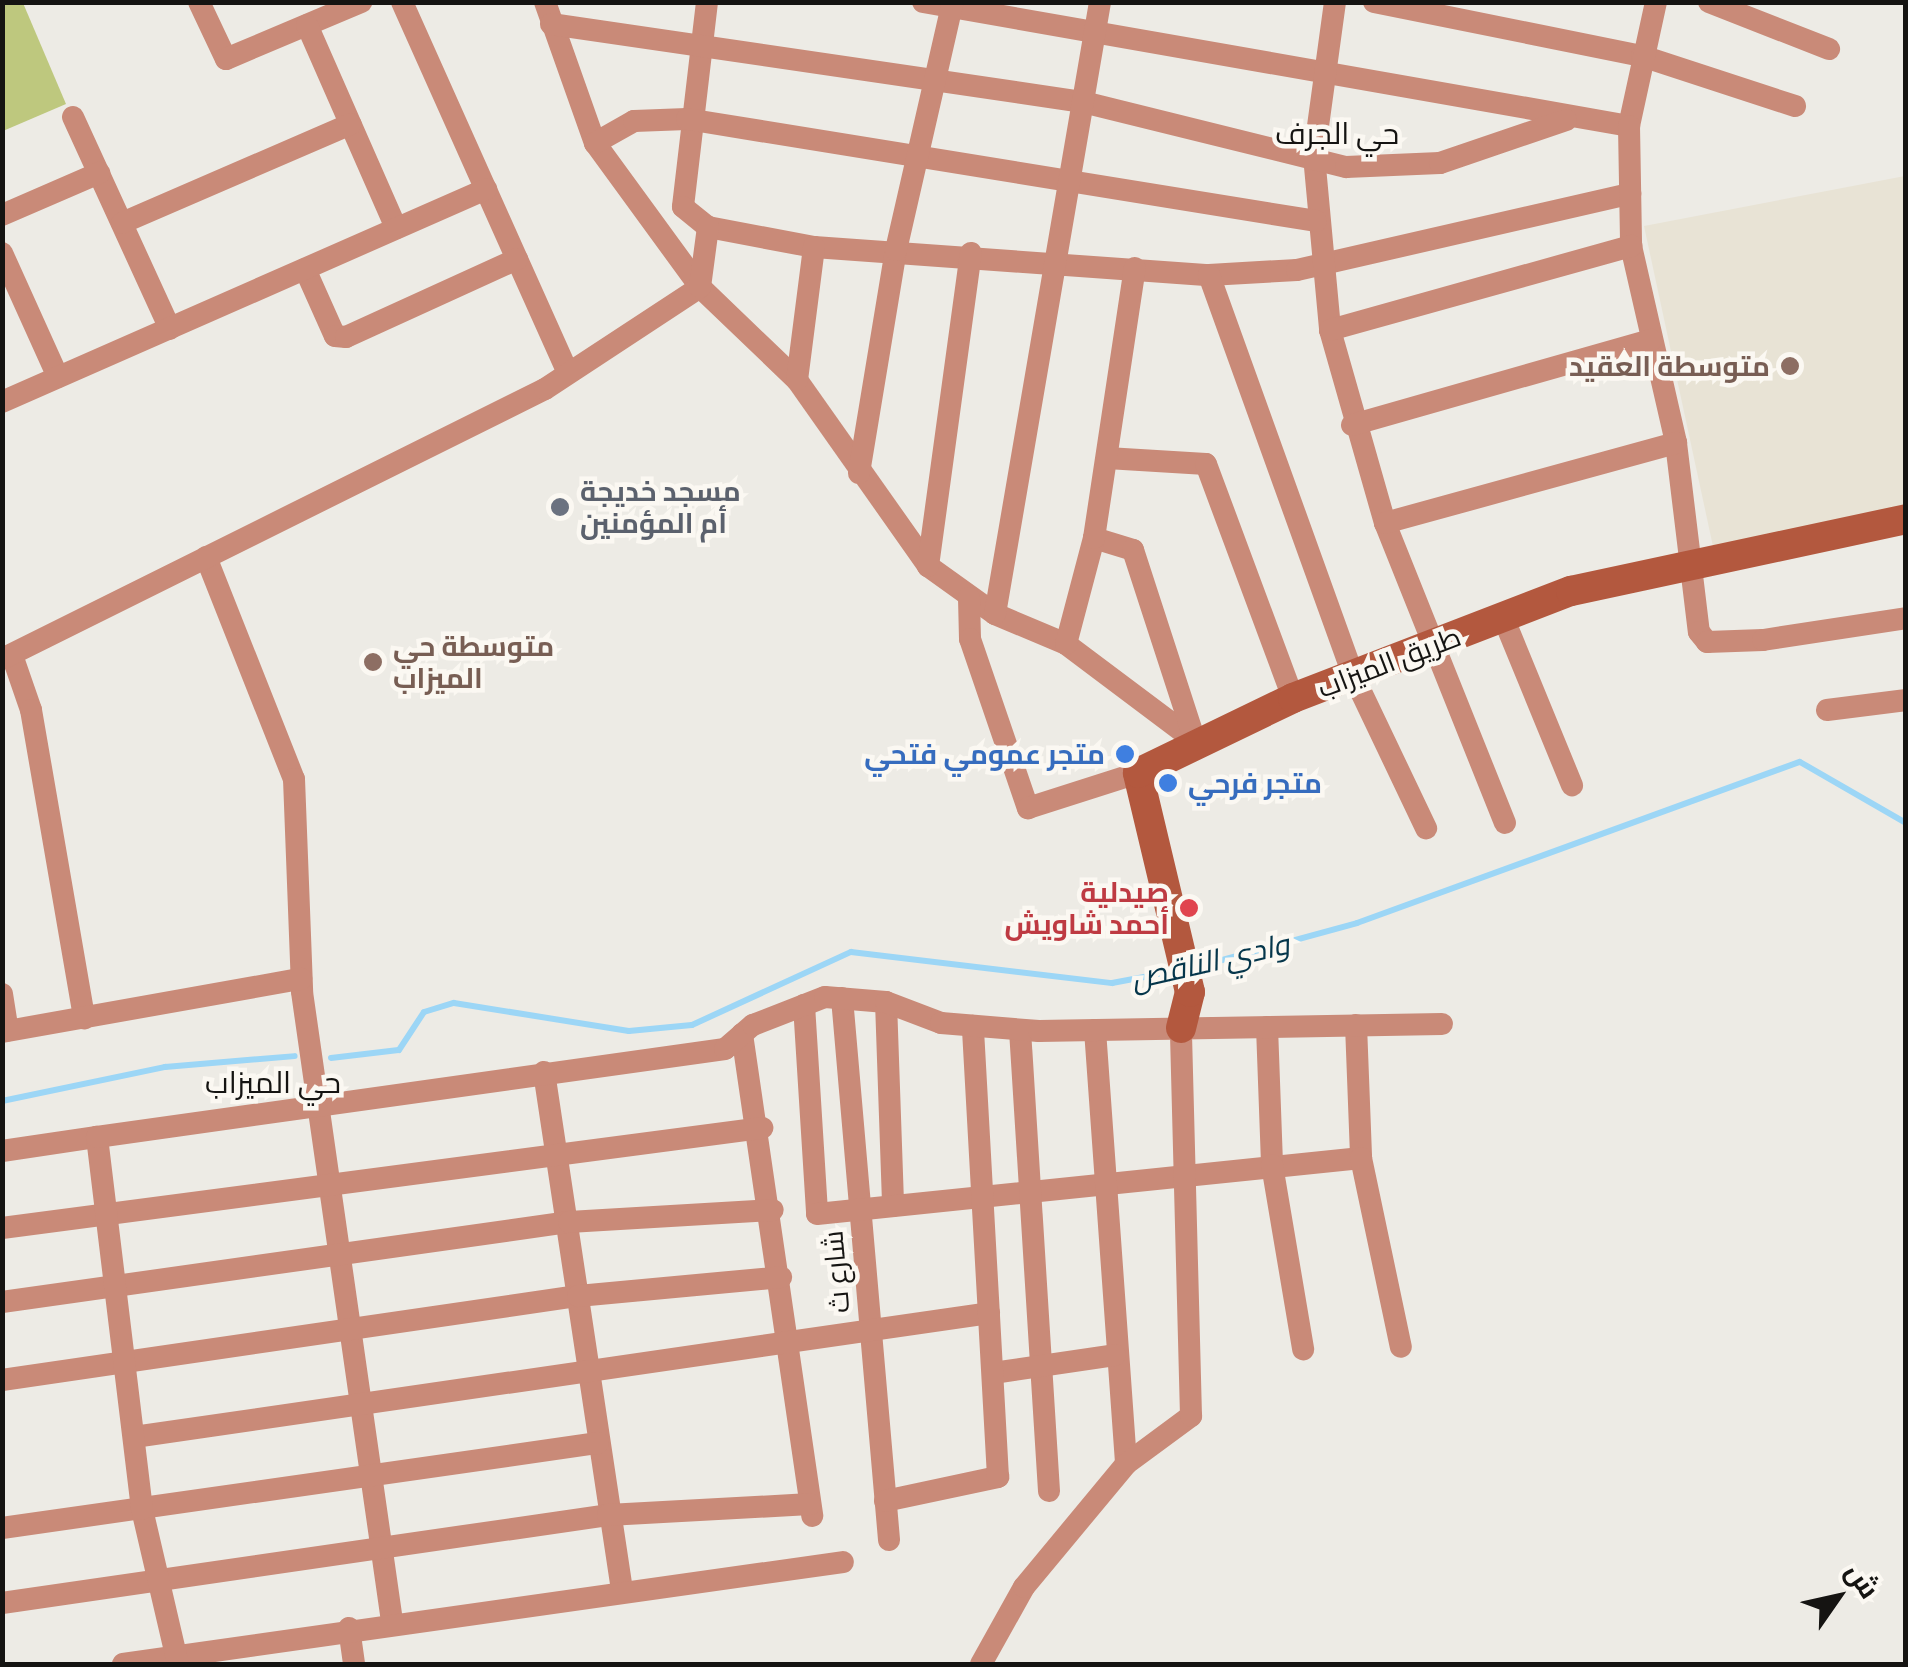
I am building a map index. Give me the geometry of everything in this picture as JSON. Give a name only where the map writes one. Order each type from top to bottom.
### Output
[{"type":"street","points":[[199,2],[226,59],[361,2]]},
{"type":"street","points":[[402,2],[568,374]]},
{"type":"street","points":[[707,2],[687,118],[684,207],[708,227],[814,247],[971,254],[1209,275],[1318,261],[1630,194]]},
{"type":"street","points":[[923,2],[1328,70],[1566,120],[1629,126]]},
{"type":"street","points":[[995,614],[1100,2]]},
{"type":"street","points":[[1335,2],[1314,156],[1318,261],[1330,330],[1352,425],[1385,522],[1506,823]]},
{"type":"street","points":[[1374,2],[1642,56],[1795,106]]},
{"type":"street","points":[[1656,2],[1629,126],[1630,246],[1676,443],[1707,642],[1906,618]]},
{"type":"street","points":[[1709,2],[1830,48]]},
{"type":"street","points":[[859,473],[896,250],[952,5]]},
{"type":"street","points":[[548,13],[700,44],[936,83],[1083,102],[1314,156],[1346,167],[1440,163],[1566,120]]},
{"type":"street","points":[[548,13],[595,143],[700,287],[798,380],[859,473],[928,566],[995,614],[1066,644],[1195,741]]},
{"type":"street","points":[[307,25],[396,228]]},
{"type":"street","points":[[73,117],[170,329]]},
{"type":"street","points":[[595,143],[634,121],[687,118],[1316,221]]},
{"type":"street","points":[[122,224],[351,124]]},
{"type":"street","points":[[2,215],[99,173]]},
{"type":"street","points":[[2,402],[486,189]]},
{"type":"street","points":[[84,1018],[32,710],[7,657],[568,374],[700,287],[708,227]]},
{"type":"street","points":[[1330,330],[1630,246]]},
{"type":"street","points":[[798,380],[814,247]]},
{"type":"street","points":[[2,253],[58,377]]},
{"type":"street","points":[[928,566],[971,254]]},
{"type":"street","points":[[305,269],[334,336],[346,337],[518,259]]},
{"type":"street","points":[[1066,644],[1094,538],[1135,268]]},
{"type":"street","points":[[1209,275],[1353,675],[1426,828]]},
{"type":"street","points":[[1352,425],[1650,340]]},
{"type":"street","points":[[1385,522],[1676,443]]},
{"type":"street","points":[[1107,458],[1206,464],[1293,698]]},
{"type":"street","name":"طريق الميزاب","points":[[1138,773],[1195,741],[1293,698],[1571,591],[1906,519]]},
{"type":"street","points":[[1094,538],[1133,550],[1195,741]]},
{"type":"street","points":[[206,558],[294,780],[302,980],[392,1621]]},
{"type":"street","points":[[969,598],[970,639],[1028,808],[1138,773],[1190,992],[1182,1028],[1191,1416],[1126,1464],[1024,1587],[982,1664]]},
{"type":"street","points":[[1503,618],[1572,785]]},
{"type":"street","points":[[1826,710],[1906,700]]},
{"type":"street","points":[[2,994],[5,1032],[302,980]]},
{"type":"street","points":[[2,1151],[322,1111],[544,1072],[725,1050],[742,1034],[804,1005],[842,998],[886,1002],[973,1026],[1020,1030],[1442,1024]]},
{"type":"street","name":"شارع ث","points":[[842,998],[889,1540]]},
{"type":"street","points":[[886,1002],[893,1206]]},
{"type":"street","points":[[804,1005],[818,1214],[1187,1171],[1361,1158]]},
{"type":"street","points":[[1356,1025],[1361,1158],[1401,1347]]},
{"type":"street","points":[[886,1500],[998,1477],[973,1026]]},
{"type":"street","points":[[1267,1027],[1272,1165],[1303,1349]]},
{"type":"street","points":[[1020,1030],[1038,1364],[1049,1491]]},
{"type":"street","points":[[1095,1030],[1115,1354],[1126,1464]]},
{"type":"street","points":[[2,1603],[608,1515],[811,1510],[762,1128],[742,1034]]},
{"type":"street","points":[[544,1072],[622,1590]]},
{"type":"street","points":[[2,1228],[555,1149],[762,1128]]},
{"type":"street","points":[[97,1137],[142,1509],[177,1661]]},
{"type":"street","points":[[2,1302],[115,1284],[343,1260],[568,1222],[773,1210]]},
{"type":"street","points":[[2,1380],[578,1296],[781,1277]]},
{"type":"street","points":[[134,1437],[871,1326],[990,1313]]},
{"type":"street","points":[[992,1373],[1115,1354]]},
{"type":"street","points":[[2,1528],[598,1443]]},
{"type":"street","points":[[123,1664],[267,1654],[349,1628],[392,1621],[842,1562]]},
{"type":"street","points":[[349,1628],[354,1664]]},
{"type":"shaded area","name":"متوسطة العقيد","points":[[1905,176],[1905,505],[1714,551],[1644,226]]},
{"type":"green space","points":[[3,2],[23,3],[66,104],[3,131]]},
{"type":"waterway","name":"وادي الناقص","points":[[1193,968],[1357,923],[1800,762],[1906,823]]},
{"type":"waterway","name":"وادي الناقص","points":[[331,1058],[399,1050],[424,1012],[454,1003],[629,1031],[692,1025],[851,952],[1112,983],[1176,971]]},
{"type":"waterway","points":[[2,1101],[165,1067],[295,1056]]},
{"type":"place","name":"متوسطة العقيد","points":[[1790,366]]},
{"type":"place","name":"مسجد خديجة أم المؤمنين","points":[[560,507]]},
{"type":"place","name":"متوسطة حي الميزاب","points":[[373,662]]},
{"type":"place","name":"متجر عمومي فتحي","points":[[1125,754]]},
{"type":"place","name":"متجر فرحي","points":[[1168,783]]},
{"type":"place","name":"صيدلية أحمد شاويش","points":[[1189,908]]},
{"type":"district","name":"حي الجرف","points":[[1337,133]]},
{"type":"district","name":"حي الميزاب","points":[[273,1082]]}]
